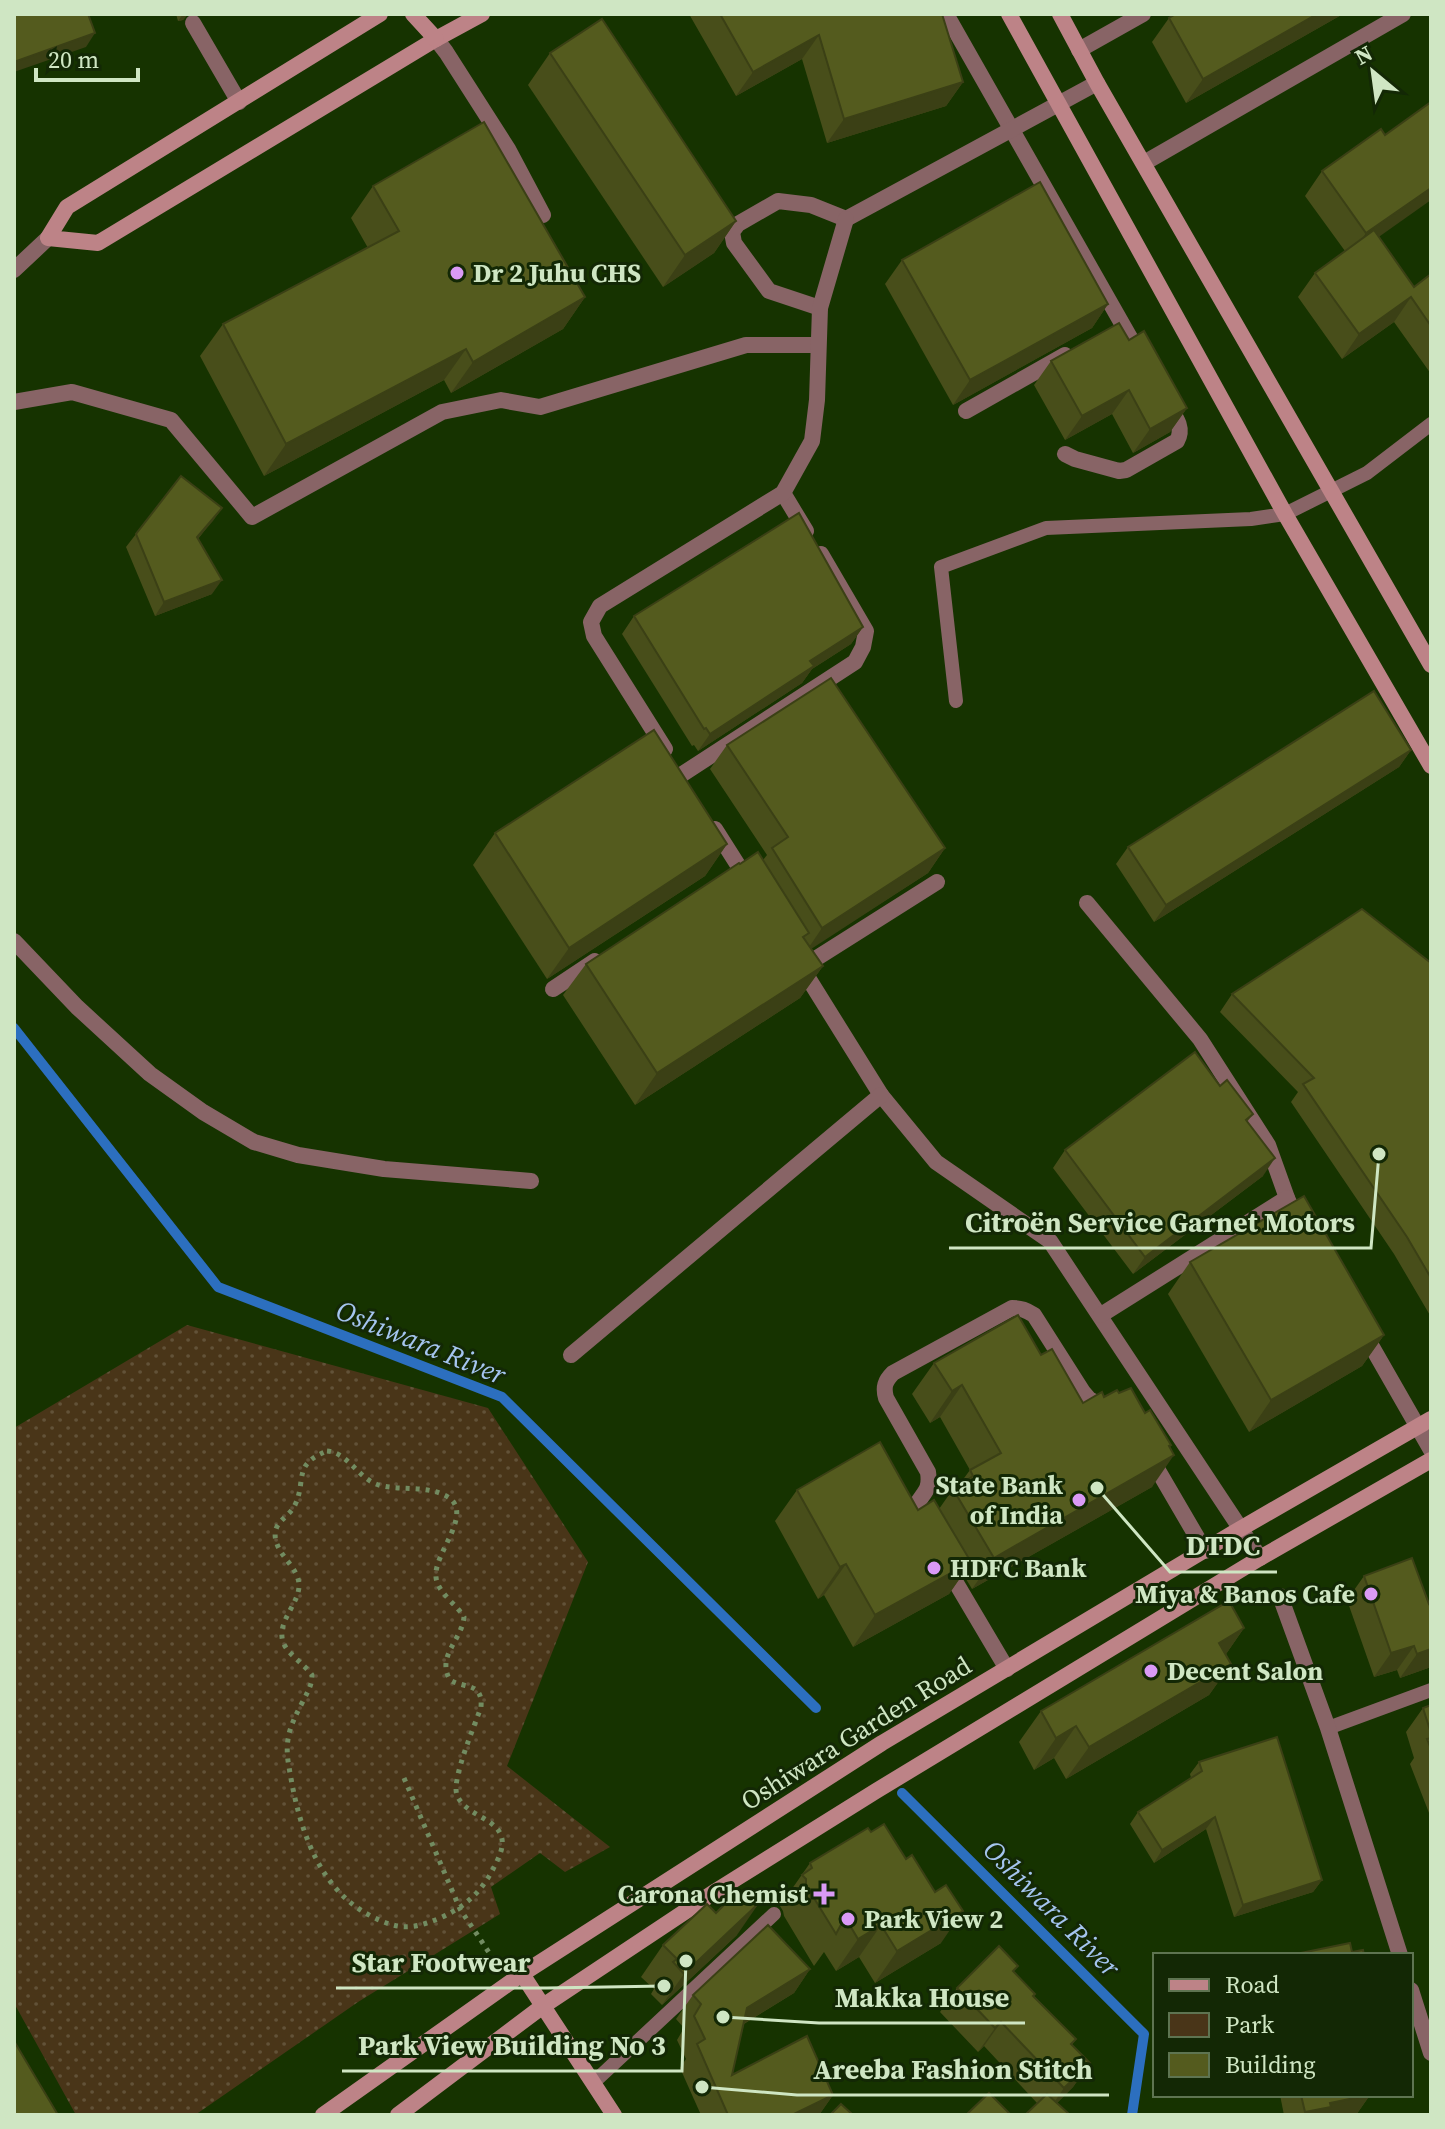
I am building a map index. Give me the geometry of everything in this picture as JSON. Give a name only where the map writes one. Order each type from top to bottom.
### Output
[{"type":"street","points":[[14,270],[48,238],[67,207],[380,14]]},
{"type":"street","points":[[413,14],[454,63],[508,149],[543,215]]},
{"type":"street","points":[[48,238],[98,243],[482,14]]},
{"type":"street","points":[[946,14],[1116,327],[1155,381],[1180,427],[1181,435],[1177,441],[1126,470],[1119,471],[1065,454]]},
{"type":"street","points":[[1009,14],[1285,514],[1431,766]]},
{"type":"street","points":[[1060,14],[1431,665]]},
{"type":"street","points":[[1079,50],[1143,14]]},
{"type":"street","points":[[1144,163],[1403,14]]},
{"type":"street","points":[[193,23],[239,102]]},
{"type":"street","points":[[783,493],[860,617],[866,631],[863,647],[855,662],[685,781],[594,636],[591,622],[600,606],[783,493],[812,441],[817,400],[820,308],[846,219],[1097,83]]},
{"type":"street","points":[[820,308],[769,291],[734,243],[732,232],[738,224],[778,201],[811,205],[846,219]]},
{"type":"street","points":[[14,402],[72,392],[171,420],[252,517],[442,412],[501,400],[540,407],[746,345],[817,345]]},
{"type":"street","points":[[966,411],[1083,345]]},
{"type":"street","points":[[706,814],[732,871],[755,892]]},
{"type":"street","points":[[937,882],[798,961],[881,1095],[936,1162],[1050,1241],[1260,1558]]},
{"type":"street","points":[[1087,903],[1200,1039],[1262,1134],[1275,1160],[1287,1198],[1309,1240]]},
{"type":"street","points":[[14,941],[77,1007],[150,1074],[203,1112],[254,1142],[298,1155],[384,1169],[531,1181]]},
{"type":"street","points":[[553,989],[606,954]]},
{"type":"street","points":[[571,1355],[881,1095]]},
{"type":"street","points":[[1101,1315],[1287,1198]]},
{"type":"street","points":[[1007,1669],[915,1516],[917,1503],[928,1491],[928,1472],[886,1398],[884,1389],[887,1379],[1012,1308],[1019,1308],[1034,1315],[1089,1399],[1117,1411]]},
{"type":"street","points":[[1356,1320],[1425,1423],[1431,1450]]},
{"type":"street","name":"Oshiwara Garden Road","points":[[323,2115],[515,1978],[830,1776],[1240,1529],[1425,1423]]},
{"type":"street","points":[[1142,1444],[1205,1551]]},
{"type":"street","points":[[398,2115],[543,2006],[716,1891],[1260,1558],[1431,1460]]},
{"type":"street","points":[[1280,1596],[1328,1728],[1399,1953]]},
{"type":"street","points":[[515,1978],[543,2006],[614,2115]]},
{"type":"street","points":[[1413,1996],[1431,2053]]},
{"type":"lane","points":[[956,701],[941,567],[1046,528],[1251,519],[1285,514],[1367,473],[1431,424]]},
{"type":"lane","points":[[1328,1728],[1431,1690]]},
{"type":"lane","points":[[593,2083],[774,1914]]},
{"type":"path","points":[[327,1451],[335,1452],[370,1481],[383,1486],[443,1494],[457,1508],[457,1518],[435,1575],[438,1585],[464,1617],[463,1627],[444,1665],[450,1680],[474,1688],[481,1701],[458,1774],[456,1794],[462,1803],[496,1828],[502,1844],[500,1856],[484,1886],[460,1909],[411,1928],[383,1922],[358,1909],[333,1885],[318,1864],[301,1820],[286,1744],[291,1724],[312,1684],[312,1675],[284,1644],[283,1629],[299,1583],[280,1552],[275,1531],[279,1521],[296,1503],[301,1474],[306,1465],[314,1456],[327,1451]]},
{"type":"path","points":[[404,1778],[460,1909],[515,1978]]},
{"type":"green space","points":[[187,1325],[488,1408],[588,1562],[507,1766],[610,1847],[565,1872],[540,1853],[491,1887],[500,1914],[358,2002],[195,2115],[76,2115],[14,2003],[14,1428]]},
{"type":"building","points":[[14,14],[88,14],[95,33],[14,62]]},
{"type":"building","points":[[720,14],[942,14],[963,82],[844,119],[819,35],[753,72]]},
{"type":"building","points":[[1176,14],[1317,14],[1203,79],[1169,18]]},
{"type":"building","points":[[602,19],[736,221],[685,255],[550,53]]},
{"type":"building","points":[[1431,102],[1431,188],[1366,233],[1322,171],[1381,129],[1385,135]]},
{"type":"building","points":[[484,122],[585,297],[473,362],[466,349],[286,444],[223,324],[399,231],[373,186]]},
{"type":"building","points":[[1040,182],[1108,304],[970,380],[902,260]]},
{"type":"building","points":[[1374,230],[1414,287],[1431,274],[1431,326],[1411,297],[1359,334],[1315,273]]},
{"type":"building","points":[[1119,323],[1129,340],[1144,331],[1187,408],[1150,429],[1129,390],[1082,416],[1051,361]]},
{"type":"building","points":[[181,476],[222,508],[197,537],[222,580],[164,602],[136,534]]},
{"type":"building","points":[[799,513],[863,627],[810,661],[814,666],[710,734],[634,616]]},
{"type":"building","points":[[831,678],[945,848],[822,928],[772,848],[788,837],[727,745]]},
{"type":"building","points":[[1374,691],[1411,750],[1166,905],[1128,847]]},
{"type":"building","points":[[654,730],[727,844],[569,948],[495,833]]},
{"type":"building","points":[[758,852],[809,933],[803,937],[823,966],[657,1073],[586,964]]},
{"type":"building","points":[[1362,909],[1431,963],[1431,1278],[1407,1237],[1303,1084],[1314,1078],[1232,994]]},
{"type":"building","points":[[1195,1052],[1220,1086],[1227,1080],[1253,1114],[1246,1120],[1275,1158],[1145,1257],[1065,1150]]},
{"type":"building","points":[[1304,1196],[1384,1335],[1271,1400],[1190,1262]]},
{"type":"building","points":[[1018,1315],[1041,1355],[1052,1349],[1083,1403],[1102,1392],[1104,1397],[1117,1390],[1119,1393],[1131,1388],[1145,1413],[1150,1410],[1174,1455],[994,1558],[953,1489],[973,1476],[970,1470],[1001,1453],[962,1385],[952,1391],[934,1363]]},
{"type":"building","points":[[880,1442],[918,1510],[934,1500],[971,1562],[875,1615],[846,1564],[840,1567],[797,1490]]},
{"type":"building","points":[[1412,1558],[1431,1603],[1431,1649],[1417,1654],[1414,1646],[1391,1653],[1364,1576]]},
{"type":"building","points":[[1229,1601],[1244,1628],[1219,1643],[1231,1664],[1089,1747],[1076,1726],[1056,1738],[1041,1711]]},
{"type":"building","points":[[1431,1705],[1431,1733],[1423,1708]]},
{"type":"building","points":[[1277,1737],[1322,1880],[1243,1905],[1215,1817],[1162,1850],[1138,1812],[1202,1771],[1199,1762]]},
{"type":"building","points":[[884,1824],[906,1859],[912,1855],[935,1892],[946,1885],[963,1911],[897,1951],[881,1925],[858,1939],[845,1917],[836,1934],[802,1875],[812,1868],[810,1863],[868,1828],[871,1832]]},
{"type":"building","points":[[748,1892],[759,1903],[684,1974],[673,1962],[677,1959],[663,1945],[707,1904],[716,1913],[730,1899],[735,1904]]},
{"type":"building","points":[[768,1925],[810,1969],[747,2008],[732,2075],[807,2036],[833,2095],[792,2115],[728,2115],[697,2044],[705,2039],[694,2016],[701,2004],[693,1995]]},
{"type":"building","points":[[1350,1943],[1352,1952],[1363,1950],[1364,1953],[1301,1953]]},
{"type":"building","points":[[999,1946],[1018,1966],[1013,1971],[1076,2039],[1071,2044],[1090,2063],[1064,2088],[1001,2022],[995,2028],[957,1988]]},
{"type":"building","points":[[14,2041],[58,2115],[14,2115]]},
{"type":"building","points":[[989,2093],[1011,2115],[966,2115]]},
{"type":"building","points":[[1047,2094],[1069,2114],[1025,2115]]},
{"type":"building","points":[[1301,2097],[1359,2097],[1330,2103],[1331,2107],[1305,2112]]},
{"type":"building","points":[[841,2104],[853,2115],[830,2115]]},
{"type":"waterway","name":"Oshiwara River","points":[[14,1028],[218,1287],[502,1397],[816,1708]]},
{"type":"waterway","name":"Oshiwara River","points":[[902,1793],[1144,2034],[1132,2115]]},
{"type":"place","name":"Dr 2 Juhu CHS","points":[[457,273]]},
{"type":"place","name":"Citroën Service Garnet Motors","points":[[1379,1154]]},
{"type":"place","name":"DTDC","points":[[1097,1488]]},
{"type":"place","name":"State Bank of India","points":[[1079,1500]]},
{"type":"place","name":"HDFC Bank","points":[[934,1568]]},
{"type":"place","name":"Miya & Banos Cafe","points":[[1371,1594]]},
{"type":"place","name":"Decent Salon","points":[[1151,1671]]},
{"type":"place","name":"Carona Chemist","points":[[824,1894]]},
{"type":"place","name":"Park View 2","points":[[848,1919]]},
{"type":"place","name":"Park View Building No 3","points":[[686,1961]]},
{"type":"place","name":"Star Footwear","points":[[664,1986]]},
{"type":"place","name":"Makka House","points":[[723,2017]]},
{"type":"place","name":"Areeba Fashion Stitch","points":[[702,2087]]}]
